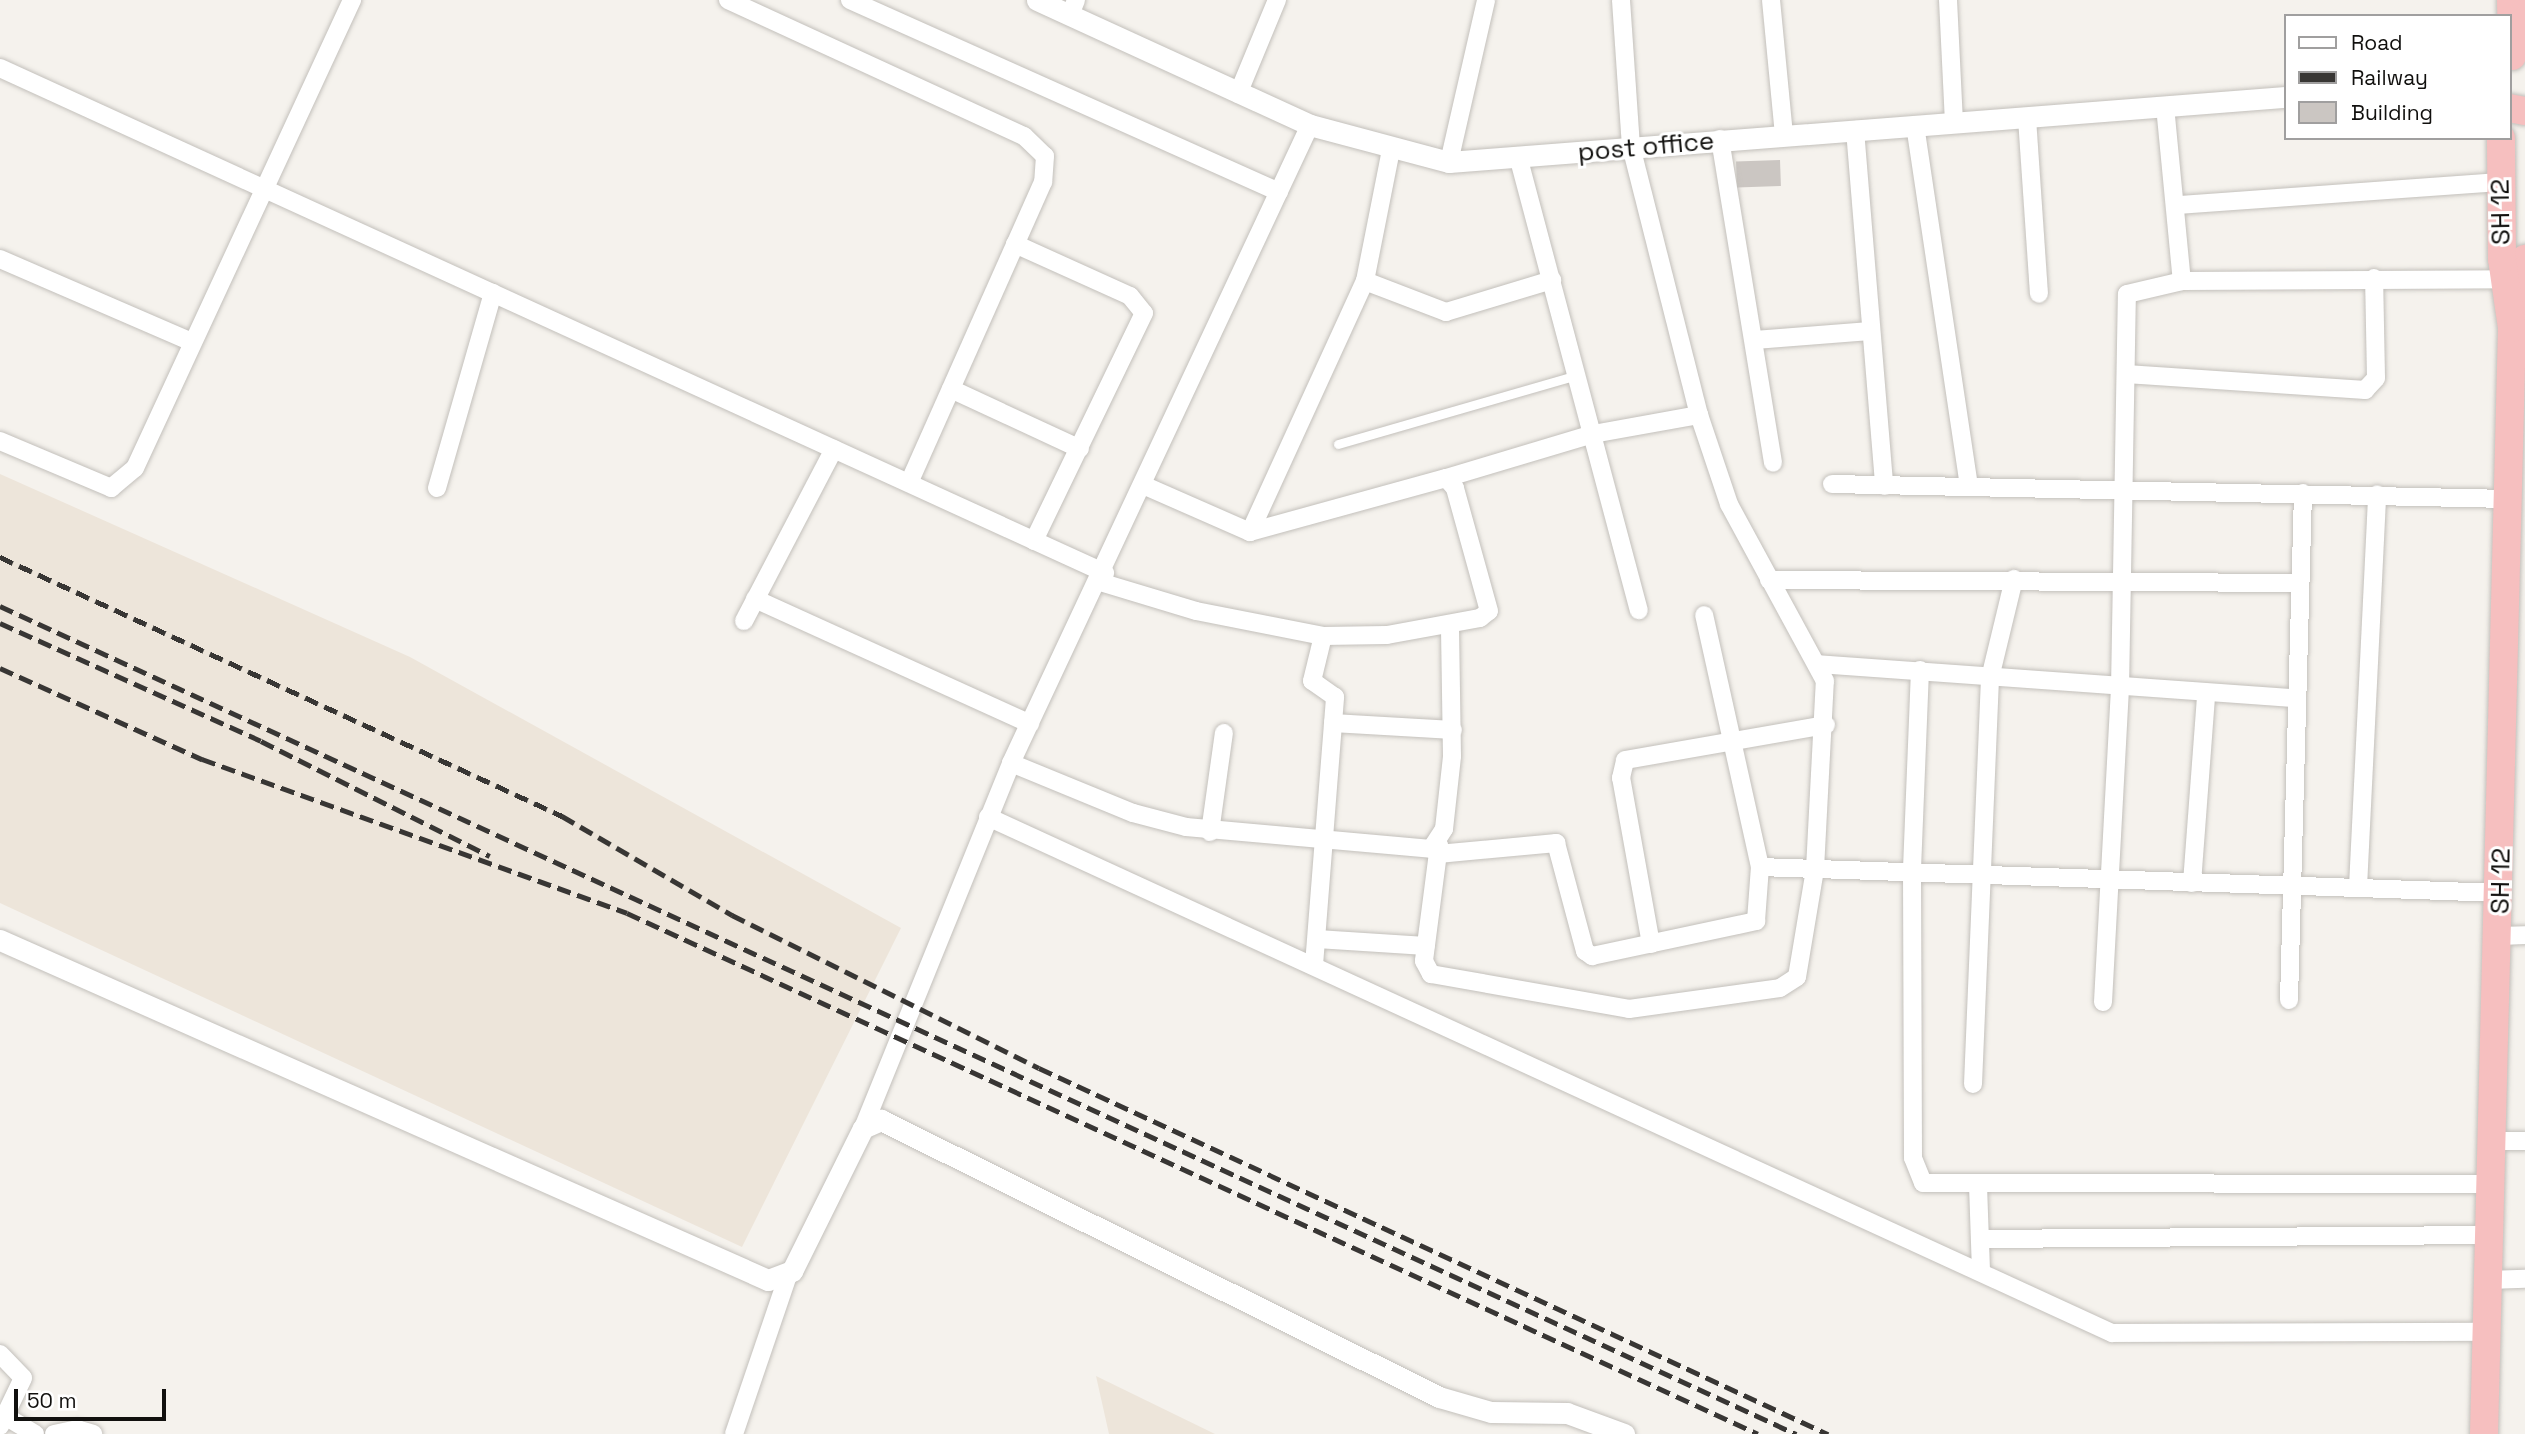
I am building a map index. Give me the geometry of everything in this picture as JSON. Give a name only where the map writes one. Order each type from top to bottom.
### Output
[{"type":"highway","points":[[2511,0],[2516,56]]},
{"type":"highway","name":"SH 12","points":[[2484,1434],[2493,1141],[2513,936],[2500,893],[2516,590],[2512,328],[2517,272],[2501,182],[2501,140]]},
{"type":"street","points":[[0,441],[111,488],[135,468],[352,0]]},
{"type":"street","points":[[728,0],[1039,147],[1046,169],[909,483]]},
{"type":"street","points":[[850,0],[1279,192]]},
{"type":"street","name":"post office","points":[[1037,0],[1073,7],[1238,94],[1310,125],[1391,150],[1449,162],[1519,160],[1720,139],[2284,97]]},
{"type":"street","points":[[1238,94],[1278,0]]},
{"type":"street","points":[[1449,162],[1486,0]]},
{"type":"street","points":[[1450,625],[1453,730],[1424,967],[1431,974],[1617,1008],[1780,988],[1797,977],[1815,869],[1827,698],[1817,664],[1729,504],[1699,415],[1631,147],[1621,0]]},
{"type":"street","points":[[1771,0],[1784,136]]},
{"type":"street","points":[[1948,0],[1954,122]]},
{"type":"street","points":[[0,68],[909,483],[1034,541],[1102,578],[1196,611],[1323,636],[1450,625],[1480,618],[1489,606],[1455,488],[1446,478]]},
{"type":"street","points":[[2165,106],[2179,205],[2182,281]]},
{"type":"street","points":[[2027,118],[2039,294]]},
{"type":"street","points":[[734,1434],[787,1278],[863,1128],[1011,763],[1102,578],[1310,125]]},
{"type":"street","points":[[1915,125],[1969,485]]},
{"type":"street","points":[[1855,130],[1884,486]]},
{"type":"street","points":[[1720,139],[1773,463]]},
{"type":"street","points":[[1250,533],[1365,281],[1391,150]]},
{"type":"street","points":[[1519,160],[1639,610]]},
{"type":"street","points":[[2179,205],[2501,182]]},
{"type":"street","points":[[1015,244],[1130,296],[1144,313],[1034,541]]},
{"type":"street","points":[[0,259],[192,342]]},
{"type":"street","points":[[2103,1002],[2107,881],[2120,689],[2127,294],[2182,281],[2374,278],[2517,272]]},
{"type":"street","points":[[2126,374],[2365,390],[2376,379],[2374,278]]},
{"type":"street","points":[[1365,281],[1459,312],[1552,280]]},
{"type":"street","points":[[437,488],[493,293]]},
{"type":"street","points":[[1754,340],[1871,331]]},
{"type":"street","points":[[951,389],[1080,449]]},
{"type":"street","points":[[1145,486],[1250,533],[1593,435],[1699,415]]},
{"type":"street","points":[[744,621],[834,449]]},
{"type":"street","points":[[1832,484],[2124,486],[2377,494],[2514,482]]},
{"type":"street","points":[[2289,1000],[2302,493]]},
{"type":"street","points":[[2358,887],[2377,494]]},
{"type":"street","points":[[1769,580],[2014,579],[2298,583]]},
{"type":"street","points":[[1973,1084],[1977,875],[1990,678],[2014,579]]},
{"type":"street","points":[[755,599],[1030,724]]},
{"type":"street","points":[[1011,763],[1133,813],[1210,832],[1325,838],[1422,850],[1551,840],[1571,886],[1585,951],[1601,956],[1756,921],[1760,867],[1735,743],[1704,614]]},
{"type":"street","points":[[1314,965],[1334,694],[1312,681],[1323,636]]},
{"type":"street","points":[[1817,664],[1920,670],[2120,689],[2295,698]]},
{"type":"street","points":[[1920,670],[1912,871],[1915,1171],[1923,1183],[2492,1184]]},
{"type":"street","points":[[2192,883],[2206,695]]},
{"type":"street","points":[[1333,723],[1453,730]]},
{"type":"street","points":[[1651,944],[1620,766],[1636,756],[1735,743],[1826,725]]},
{"type":"street","points":[[1210,832],[1224,733]]},
{"type":"street","points":[[988,817],[2124,1336],[2488,1332]]},
{"type":"street","points":[[1760,867],[2500,893]]},
{"type":"street","points":[[1317,939],[1426,946]]},
{"type":"street","points":[[0,940],[768,1280],[787,1278]]},
{"type":"street","points":[[863,1128],[872,1120],[889,1123],[1439,1397],[1491,1412],[1567,1413],[1624,1434]]},
{"type":"street","points":[[2493,1141],[2525,1141]]},
{"type":"street","points":[[1978,1185],[1981,1272]]},
{"type":"street","points":[[1980,1239],[2490,1235]]},
{"type":"street","points":[[2488,1280],[2525,1279]]},
{"type":"street","points":[[0,1354],[23,1378],[2,1421],[35,1434]]},
{"type":"street","points":[[54,1434],[77,1429],[93,1434]]},
{"type":"lane","points":[[1338,444],[1577,375]]},
{"type":"shaded area","points":[[0,474],[410,657],[901,928],[742,1247],[0,903]]},
{"type":"shaded area","points":[[1096,1376],[1215,1434],[1109,1434]]},
{"type":"building","points":[[1780,160],[1781,186],[1737,188],[1736,162]]},
{"type":"railway","points":[[0,557],[562,816],[732,915],[1039,1068],[1828,1434]]},
{"type":"railway","points":[[0,606],[1796,1434]]},
{"type":"railway","points":[[0,623],[261,741],[490,856]]},
{"type":"railway","points":[[0,668],[202,759],[627,913],[1758,1434]]}]
